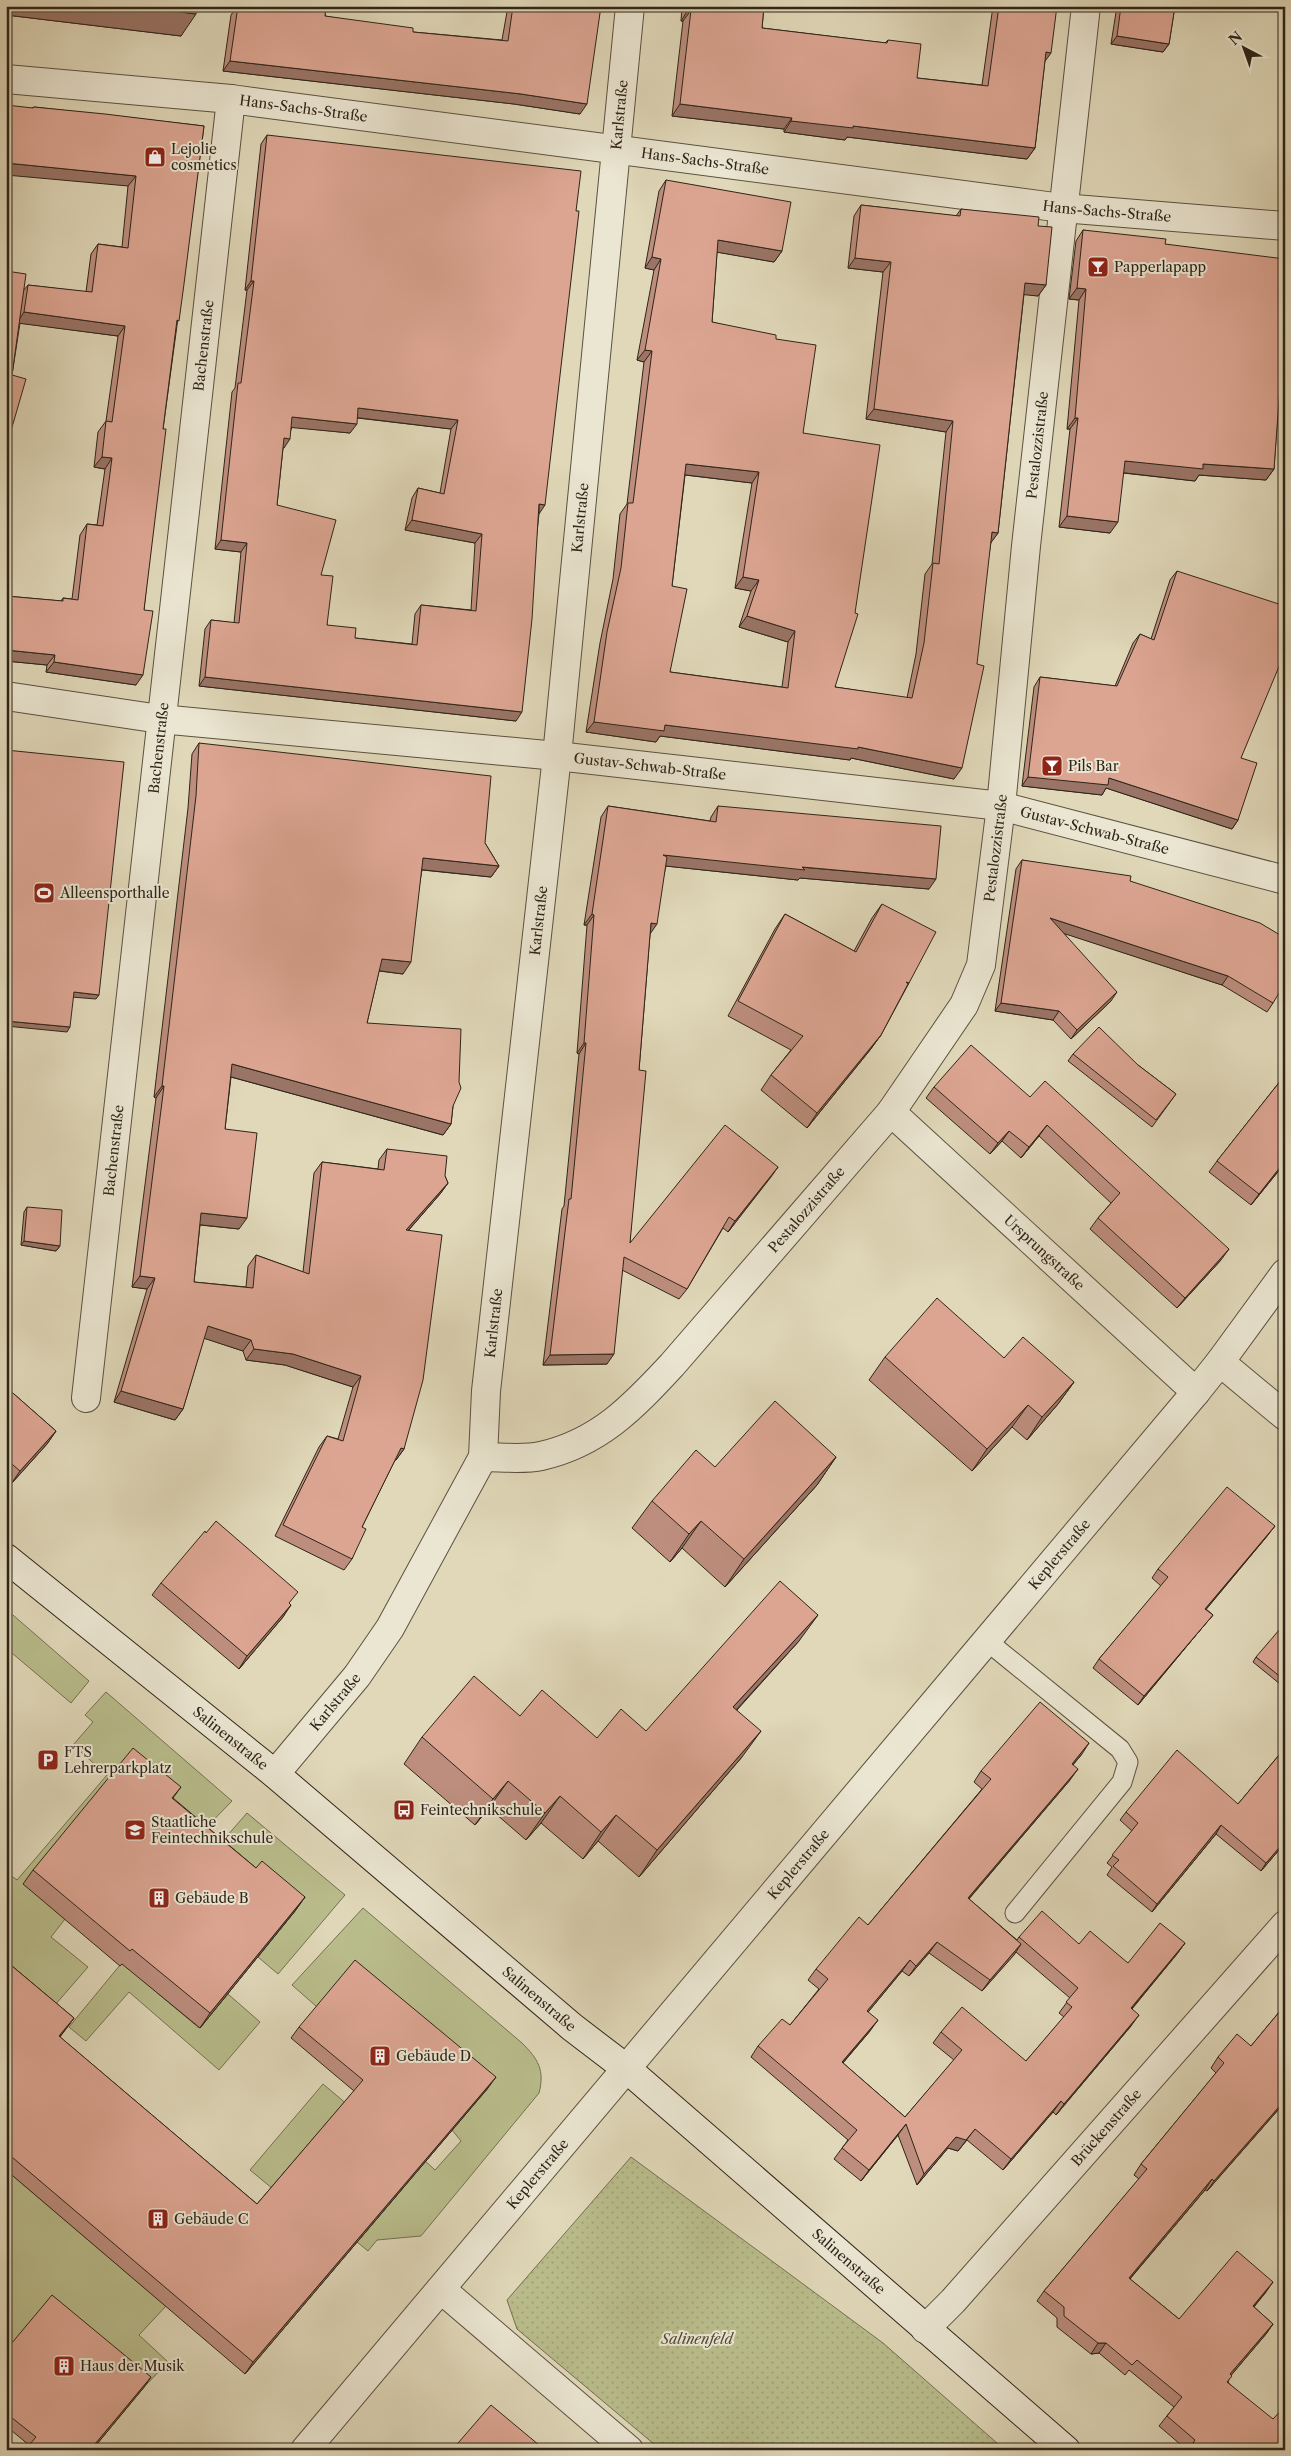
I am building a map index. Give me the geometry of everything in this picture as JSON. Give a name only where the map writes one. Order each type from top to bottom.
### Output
[{"type":"street","name":"Karlstraße","points":[[275,1774],[357,1676],[390,1628],[483,1456],[486,1391],[557,756],[630,6]]},
{"type":"street","name":"Pestalozzistraße","points":[[483,1456],[540,1457],[595,1436],[636,1403],[672,1365],[891,1112],[964,1005],[982,965],[1001,806],[1062,208],[1086,6]]},
{"type":"street","name":"Hans-Sachs-Straße","points":[[6,79],[231,99],[1062,208],[1285,226]]},
{"type":"street","name":"Bachenstraße","points":[[86,1398],[160,718],[231,99]]},
{"type":"street","name":"Gustav-Schwab-Straße","points":[[6,696],[160,718],[557,756],[1001,806],[1285,880]]},
{"type":"street","name":"Ursprungstraße","points":[[891,1112],[1196,1392]]},
{"type":"street","name":"Keplerstraße","points":[[305,2450],[442,2290],[1196,1392],[1285,1273]]},
{"type":"street","points":[[1220,1362],[1285,1416]]},
{"type":"street","name":"Salinenstraße","points":[[6,1558],[275,1774],[572,2027],[626,2069],[1066,2450]]},
{"type":"street","name":"Brückenstraße","points":[[926,2329],[953,2301],[1284,1926]]},
{"type":"street","points":[[442,2290],[629,2450]]},
{"type":"lane","points":[[986,1641],[1120,1749],[1128,1762],[1122,1782],[1014,1913]]},
{"type":"green space","points":[[6,1609],[89,1681],[71,1703],[6,1648]]},
{"type":"green space","points":[[106,1692],[232,1801],[195,1839],[65,1919],[51,1937],[88,1967],[48,2013],[6,1979],[6,1872],[17,1880],[107,1775],[73,1745],[93,1722],[85,1715]]},
{"type":"green space","points":[[247,1813],[345,1895],[278,1974],[258,1957],[295,1911],[212,1853]]},
{"type":"green space","points":[[363,1908],[522,2043],[539,2065],[541,2078],[539,2093],[421,2236],[377,2240],[368,2251],[357,2242],[397,2195],[322,2132],[273,2189],[250,2170],[323,2084],[418,2164],[423,2159],[435,2170],[461,2141],[452,2130],[487,2088],[317,2007],[292,1985]]},
{"type":"green space","points":[[125,1959],[155,1991],[199,2028],[228,1994],[260,2022],[219,2070],[129,1992],[86,2041],[69,2027]]},
{"type":"green space","name":"Salinenfeld","points":[[631,2157],[883,2343],[1005,2450],[661,2450],[517,2329],[507,2300]]},
{"type":"green space","points":[[6,2170],[166,2306],[139,2335],[168,2362],[145,2386],[6,2351]]},
{"type":"building","points":[[135,6],[197,6],[196,14]]},
{"type":"building","points":[[238,6],[278,10],[278,6],[326,6],[325,16],[413,28],[413,32],[508,41],[513,6],[601,6],[587,104],[521,94],[230,61]]},
{"type":"building","points":[[689,6],[764,6],[762,28],[887,43],[888,40],[921,44],[917,78],[988,86],[999,6],[1057,6],[1051,53],[1046,52],[1035,148],[853,126],[853,128],[791,121],[792,118],[680,104],[691,10],[688,10]]},
{"type":"building","points":[[1121,6],[1175,6],[1169,44],[1117,36]]},
{"type":"building","points":[[6,105],[204,126],[163,429],[166,429],[144,610],[153,611],[143,675],[54,662],[55,655],[6,650],[6,596],[63,601],[63,598],[78,600],[87,524],[103,526],[112,458],[102,457],[106,421],[112,422],[125,326],[24,312],[28,285],[92,292],[98,244],[128,248],[136,176],[6,163]]},
{"type":"building","points":[[267,135],[581,171],[576,211],[579,211],[545,505],[539,504],[532,619],[522,712],[205,677],[211,620],[239,623],[247,543],[221,540],[238,383],[241,383],[254,281],[251,281]],"holes":[[[358,408],[458,420],[444,494],[418,488],[412,520],[482,534],[476,611],[421,605],[417,645],[355,638],[356,628],[327,625],[333,576],[321,575],[336,520],[277,505],[284,438],[290,439],[292,417],[357,424]]]},
{"type":"building","points":[[666,180],[791,202],[782,251],[718,240],[712,322],[776,335],[776,339],[816,345],[803,433],[880,445],[855,613],[858,614],[835,687],[912,698],[924,643],[933,563],[939,564],[953,421],[874,409],[891,262],[855,258],[861,205],[960,216],[961,209],[1039,217],[1038,226],[1052,227],[1046,285],[1025,283],[998,533],[992,532],[977,664],[984,666],[962,768],[858,747],[858,749],[665,725],[664,731],[594,722],[607,632],[621,568],[628,503],[633,503],[652,351],[645,350],[661,259],[652,257]],"holes":[[[686,464],[759,472],[743,577],[759,580],[747,616],[795,631],[788,688],[670,672],[687,589],[672,586]]]},
{"type":"building","points":[[1083,230],[1166,239],[1165,244],[1285,259],[1285,318],[1274,469],[1203,464],[1203,469],[1125,461],[1118,522],[1067,516],[1078,418],[1075,418],[1086,289],[1077,288]]},
{"type":"building","points":[[6,271],[26,274],[12,375],[26,379],[6,448]]},
{"type":"building","points":[[1177,571],[1285,606],[1285,652],[1241,758],[1257,763],[1238,820],[1109,778],[1108,785],[1028,777],[1040,677],[1117,686],[1140,634],[1154,640]]},
{"type":"building","points":[[199,743],[491,776],[485,843],[499,866],[423,858],[411,962],[382,959],[367,1023],[461,1029],[459,1082],[461,1088],[453,1106],[451,1124],[232,1064],[225,1129],[257,1133],[247,1218],[201,1213],[194,1282],[253,1288],[256,1255],[309,1274],[322,1162],[384,1170],[387,1149],[447,1156],[445,1176],[448,1183],[406,1230],[442,1235],[423,1380],[404,1449],[401,1448],[362,1527],[366,1529],[352,1559],[283,1525],[327,1436],[343,1441],[361,1376],[293,1354],[254,1349],[251,1340],[208,1326],[183,1409],[121,1391],[155,1278],[140,1276],[164,1086],[162,1086],[196,796]]},
{"type":"building","name":"Alleensporthalle","points":[[6,750],[124,762],[99,995],[74,992],[70,1027],[6,1021]]},
{"type":"building","points":[[608,806],[716,822],[718,806],[941,826],[936,879],[802,867],[805,870],[663,855],[667,857],[657,924],[651,923],[639,1070],[646,1071],[630,1243],[725,1125],[778,1167],[735,1221],[729,1217],[687,1289],[624,1257],[614,1354],[550,1355],[569,1199],[571,1199],[586,1043],[584,1043],[594,915],[592,914]]},
{"type":"building","points":[[1022,860],[1131,876],[1130,881],[1260,923],[1285,938],[1285,983],[1273,1003],[1228,976],[1050,918],[1117,992],[1077,1030],[1059,1011],[1001,1003]]},
{"type":"building","points":[[882,904],[936,932],[909,983],[906,982],[908,984],[881,1035],[817,1113],[771,1075],[803,1036],[738,1001],[785,914],[856,952]]},
{"type":"building","points":[[1099,1027],[1138,1065],[1176,1094],[1156,1120],[1073,1054]]},
{"type":"building","points":[[971,1045],[1030,1097],[1045,1081],[1229,1249],[1185,1298],[1098,1218],[1120,1193],[1047,1125],[1029,1147],[1009,1131],[998,1143],[934,1087]]},
{"type":"building","points":[[1285,1075],[1285,1161],[1259,1194],[1217,1161]]},
{"type":"building","points":[[27,1207],[62,1210],[60,1246],[24,1241]]},
{"type":"building","points":[[937,1298],[1004,1358],[1023,1337],[1074,1382],[1042,1417],[1028,1405],[987,1449],[885,1357]]},
{"type":"building","points":[[6,1387],[56,1431],[20,1471],[6,1459]]},
{"type":"building","points":[[775,1401],[836,1457],[744,1559],[701,1521],[689,1534],[652,1501],[696,1450],[715,1467]]},
{"type":"building","points":[[1227,1487],[1275,1526],[1205,1609],[1213,1615],[1144,1696],[1099,1659],[1168,1577],[1158,1569]]},
{"type":"building","points":[[216,1521],[298,1592],[289,1603],[291,1605],[247,1656],[161,1583],[205,1531],[206,1533]]},
{"type":"building","points":[[780,1581],[818,1615],[733,1707],[761,1731],[657,1850],[616,1815],[601,1832],[560,1796],[545,1813],[508,1781],[493,1799],[422,1737],[474,1676],[520,1716],[542,1690],[597,1738],[621,1709],[646,1731]]},
{"type":"building","points":[[1280,1629],[1285,1632],[1285,1677],[1283,1679],[1256,1657]]},
{"type":"building","points":[[1040,1702],[1089,1743],[1072,1764],[1078,1769],[968,1898],[1021,1944],[990,1980],[937,1942],[916,1966],[910,1960],[867,2011],[878,2020],[842,2062],[905,2117],[962,2050],[941,2032],[962,2007],[1026,2061],[1072,2007],[1066,2002],[1078,1988],[1019,1937],[1042,1911],[1079,1944],[1090,1931],[1128,1963],[1160,1923],[1185,1943],[1131,2008],[1139,2015],[1064,2104],[1061,2101],[1011,2159],[975,2129],[966,2140],[956,2137],[924,2174],[906,2124],[869,2170],[842,2148],[857,2130],[758,2046],[782,2019],[790,2025],[828,1979],[816,1969],[859,1917],[868,1925],[991,1779],[981,1771]]},
{"type":"building","name":"Gebäude B","points":[[133,1748],[181,1787],[172,1798],[256,1868],[262,1861],[305,1897],[210,2013],[132,1949],[130,1951],[33,1870]]},
{"type":"building","points":[[1285,1748],[1285,1841],[1266,1863],[1221,1825],[1157,1904],[1113,1866],[1119,1860],[1112,1855],[1138,1823],[1126,1812],[1177,1750],[1238,1804]]},
{"type":"building","points":[[355,1960],[496,2077],[253,2362],[6,2152],[6,1961],[74,2018],[59,2036],[257,2204],[363,2080],[299,2027]]},
{"type":"building","points":[[1285,2005],[1285,2100],[1214,2181],[1212,2179],[1129,2278],[1179,2319],[1237,2251],[1273,2282],[1253,2306],[1273,2324],[1230,2374],[1232,2376],[1227,2382],[1273,2419],[1285,2406],[1285,2450],[1200,2450],[1193,2443],[1195,2440],[1167,2416],[1182,2397],[1137,2360],[1132,2365],[1106,2343],[1098,2343],[1064,2316],[1064,2307],[1044,2291],[1147,2169],[1141,2164],[1224,2063],[1218,2057],[1237,2034],[1251,2046]]},
{"type":"building","name":"Haus der Musik","points":[[52,2295],[151,2377],[90,2450],[25,2450],[36,2437],[6,2413],[6,2350]]},
{"type":"building","points":[[491,2405],[545,2450],[452,2450]]},
{"type":"place","name":"Lejolie cosmetics","points":[[155,157]]},
{"type":"place","name":"Papperlapapp","points":[[1098,267]]},
{"type":"place","name":"Pils Bar","points":[[1052,766]]},
{"type":"place","name":"Alleensporthalle","points":[[44,893]]},
{"type":"place","name":"FTS Lehrerparkplatz","points":[[48,1760]]},
{"type":"place","name":"Feintechnikschule","points":[[404,1810]]},
{"type":"place","name":"Staatliche Feintechnikschule","points":[[135,1830]]},
{"type":"place","name":"Gebäude B","points":[[159,1898]]},
{"type":"place","name":"Gebäude D","points":[[380,2056]]},
{"type":"place","name":"Gebäude C","points":[[158,2219]]},
{"type":"place","name":"Haus der Musik","points":[[64,2366]]}]
